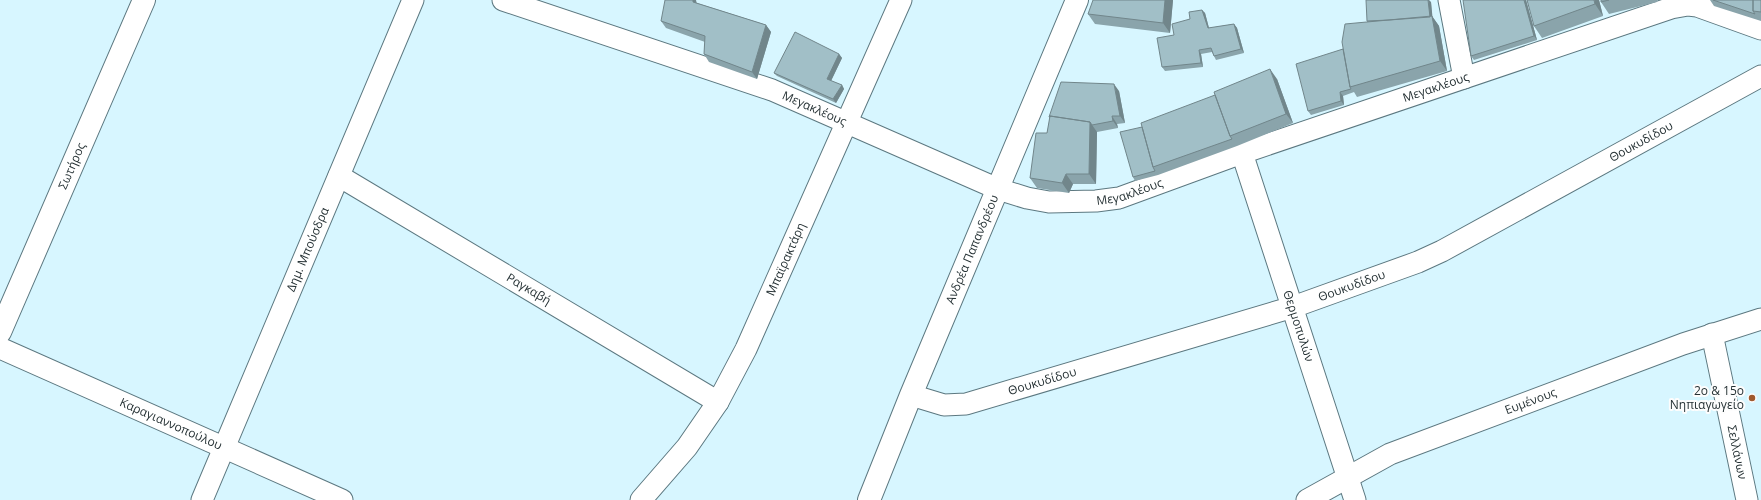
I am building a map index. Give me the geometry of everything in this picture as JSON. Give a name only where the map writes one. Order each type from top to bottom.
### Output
[{"type":"main road","name":"Σωτήρος","points":[[0,332],[144,0]]},
{"type":"main road","name":"Ανδρέα Παπανδρέου","points":[[869,500],[911,395],[1077,0]]},
{"type":"street","name":"Δημ. Μπούσδρα","points":[[202,500],[413,0]]},
{"type":"street","name":"Μεγακλέους","points":[[502,0],[772,90],[847,121],[998,189],[1027,198],[1049,202],[1106,200],[1119,198],[1242,153],[1676,7],[1697,6],[1761,29]]},
{"type":"street","name":"Μπαϊρακτάρη","points":[[641,500],[687,447],[718,402],[746,349],[901,0]]},
{"type":"street","points":[[1449,0],[1464,78]]},
{"type":"street","name":"Θουκυδίδου","points":[[911,395],[944,405],[966,404],[1293,307],[1418,262],[1442,251],[1761,76]]},
{"type":"street","name":"Θερμοπυλών","points":[[1242,153],[1355,500]]},
{"type":"street","name":"Ραγκαβή","points":[[339,176],[718,402]]},
{"type":"street","name":"Ευμένους","points":[[1308,500],[1390,454],[1712,334],[1761,319]]},
{"type":"street","name":"Σελλάνων","points":[[1712,334],[1747,500]]},
{"type":"street","name":"Καραγιαννοπούλου","points":[[0,348],[342,500]]},
{"type":"building","points":[[665,0],[693,0],[693,2],[766,25],[752,72],[704,54],[705,36],[661,21]]},
{"type":"building","points":[[1093,0],[1165,0],[1163,23],[1088,14]]},
{"type":"building","points":[[1366,0],[1428,0],[1430,17],[1367,21]]},
{"type":"building","points":[[1463,0],[1524,0],[1534,36],[1471,56]]},
{"type":"building","points":[[1527,0],[1594,0],[1595,4],[1534,26]]},
{"type":"building","points":[[1713,0],[1753,0],[1753,11],[1755,14]]},
{"type":"building","points":[[1753,0],[1761,0],[1761,12],[1753,11]]},
{"type":"building","points":[[1202,10],[1208,28],[1234,24],[1241,49],[1214,56],[1211,48],[1199,50],[1201,63],[1162,67],[1157,38],[1174,35],[1172,24],[1190,19],[1189,12]]},
{"type":"building","points":[[1432,16],[1440,61],[1350,87],[1342,42],[1345,24]]},
{"type":"building","points":[[795,32],[839,54],[827,79],[842,85],[833,99],[774,73]]},
{"type":"building","points":[[1343,49],[1351,89],[1340,92],[1341,101],[1308,111],[1296,64]]},
{"type":"building","points":[[1270,69],[1286,114],[1230,136],[1214,92]]},
{"type":"building","points":[[1061,82],[1114,84],[1120,116],[1112,116],[1113,121],[1092,125],[1090,122],[1049,117]]},
{"type":"building","points":[[1215,95],[1232,139],[1153,167],[1141,123]]},
{"type":"building","points":[[1050,116],[1090,122],[1089,174],[1066,174],[1062,183],[1030,178],[1036,133],[1047,133]]},
{"type":"building","points":[[1142,127],[1155,171],[1133,177],[1120,132]]},
{"type":"place","name":"2ο & 15ο Νηπιαγωγείο","points":[[1752,398]]}]
